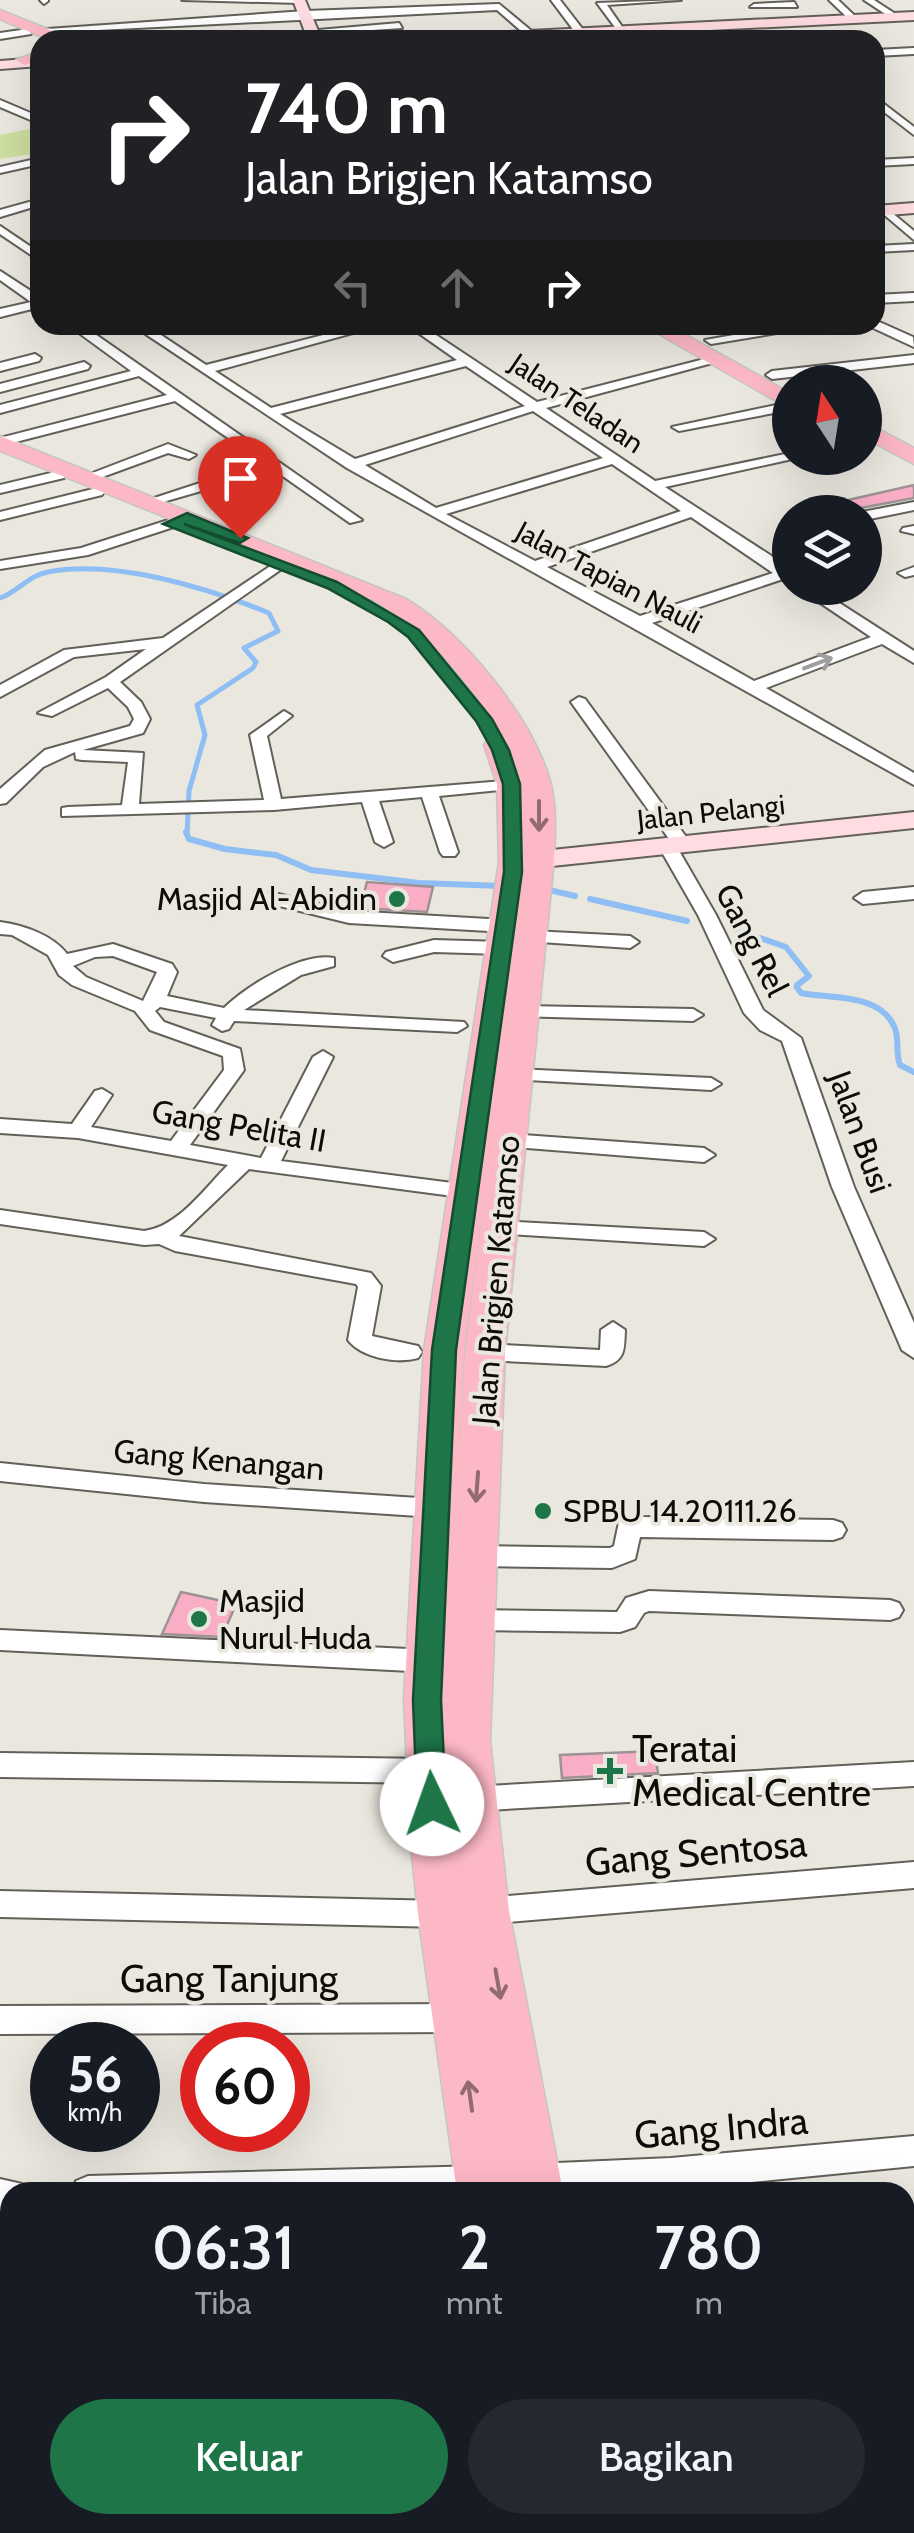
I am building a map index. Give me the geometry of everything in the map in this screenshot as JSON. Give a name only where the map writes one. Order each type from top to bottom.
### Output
[{"type":"main road","points":[[0,17],[30,30]]},
{"type":"main road","points":[[720,30],[914,18]]},
{"type":"main road","points":[[640,30],[812,21],[857,24]]},
{"type":"main road","points":[[0,63],[30,60]]},
{"type":"main road","points":[[885,210],[914,208]]},
{"type":"main road","points":[[677,335],[772,376]]},
{"type":"main road","points":[[695,335],[772,392]]},
{"type":"main road","points":[[882,439],[914,458]]},
{"type":"main road","name":"Jalan Brigjen Katamso","points":[[0,442],[278,565],[354,594],[413,634],[483,719],[500,750],[511,784],[521,899],[524,1012],[485,1352],[467,1742],[470,1799],[458,2018],[482,2182]]},
{"type":"main road","name":"Jalan Brigjen Katamso","points":[[0,454],[149,502],[179,521],[363,586],[434,631],[483,690],[529,762],[539,800],[468,1191],[444,1350],[434,1508],[430,1771],[534,2182]]},
{"type":"main road","points":[[882,456],[914,475]]},
{"type":"main road","name":"Jalan Pelangi","points":[[521,899],[676,846],[914,820]]},
{"type":"street","points":[[186,0],[303,7],[499,6],[525,30]]},
{"type":"street","points":[[76,30],[143,23],[224,25],[303,7],[314,0]]},
{"type":"street","points":[[555,0],[578,30]]},
{"type":"street","points":[[619,30],[601,3],[677,0],[700,27]]},
{"type":"street","points":[[832,0],[857,24]]},
{"type":"street","points":[[868,0],[888,22]]},
{"type":"street","points":[[751,4],[791,3],[812,21]]},
{"type":"street","points":[[751,4],[772,23]]},
{"type":"street","points":[[182,22],[183,30]]},
{"type":"street","points":[[143,23],[146,30]]},
{"type":"street","points":[[362,30],[411,25]]},
{"type":"street","points":[[0,36],[30,34]]},
{"type":"street","points":[[885,52],[913,52]]},
{"type":"street","points":[[0,103],[30,117]]},
{"type":"street","points":[[885,108],[914,132]]},
{"type":"street","points":[[885,162],[914,160]]},
{"type":"street","points":[[0,170],[30,163]]},
{"type":"street","points":[[1,212],[30,205]]},
{"type":"street","points":[[885,214],[914,237]]},
{"type":"street","points":[[0,229],[30,248]]},
{"type":"street","points":[[885,249],[914,247]]},
{"type":"street","points":[[0,275],[30,295]]},
{"type":"street","points":[[885,298],[914,297]]},
{"type":"street","points":[[0,313],[30,305]]},
{"type":"street","points":[[885,330],[900,332],[914,343]]},
{"type":"street","points":[[88,335],[178,394],[176,397]]},
{"type":"street","name":"Jalan Tapian Nauli","points":[[156,335],[352,465],[532,567],[639,622],[914,780]]},
{"type":"street","points":[[206,370],[338,335]]},
{"type":"street","points":[[429,335],[470,361]]},
{"type":"street","points":[[352,465],[712,350],[777,335]]},
{"type":"street","points":[[0,368],[35,358]]},
{"type":"street","points":[[876,365],[914,359]]},
{"type":"street","name":"Jalan Teladan","points":[[275,417],[470,361],[772,563]]},
{"type":"street","points":[[0,388],[84,366]]},
{"type":"street","points":[[0,409],[141,372]]},
{"type":"street","points":[[28,381],[53,395]]},
{"type":"street","points":[[0,442],[176,397],[355,520]]},
{"type":"street","points":[[680,427],[772,408]]},
{"type":"street","points":[[0,516],[93,484],[168,448],[190,456]]},
{"type":"street","points":[[434,513],[616,458]]},
{"type":"street","points":[[655,485],[772,461]]},
{"type":"street","points":[[0,489],[59,476]]},
{"type":"street","points":[[149,502],[203,486]]},
{"type":"street","points":[[882,513],[914,506]]},
{"type":"street","points":[[532,567],[694,511]]},
{"type":"street","points":[[0,565],[83,552],[179,521]]},
{"type":"street","points":[[46,713],[108,681],[170,642],[278,565]]},
{"type":"street","points":[[639,622],[772,579]]},
{"type":"street","points":[[833,605],[914,658]]},
{"type":"street","points":[[751,688],[884,638]]},
{"type":"street","points":[[0,692],[70,653],[170,642]]},
{"type":"street","points":[[0,799],[37,762],[52,754],[137,729],[142,719],[139,712],[108,681]]},
{"type":"street","name":"Gang Rel","points":[[578,702],[676,846],[754,1013],[767,1026],[791,1038],[795,1047]]},
{"type":"street","points":[[274,805],[258,735],[284,716]]},
{"type":"street","points":[[82,756],[137,757],[130,810]]},
{"type":"street","points":[[68,812],[274,805],[511,784]]},
{"type":"street","points":[[430,791],[449,852]]},
{"type":"street","points":[[369,797],[384,842]]},
{"type":"street","points":[[863,898],[914,893]]},
{"type":"street","points":[[270,898],[349,917],[521,899],[630,942]]},
{"type":"street","points":[[393,956],[434,946],[521,899]]},
{"type":"street","points":[[0,928],[17,930],[56,952],[61,964],[98,992],[150,1005],[228,1014],[457,1026]]},
{"type":"street","points":[[61,964],[93,949],[119,950],[166,969],[150,1005],[157,1026],[233,1053],[236,1064],[216,1098],[176,1149]]},
{"type":"street","points":[[213,1045],[228,1014],[242,1000],[294,970],[327,962]]},
{"type":"street","points":[[524,1012],[693,1015]]},
{"type":"street","name":"Jalan Busi","points":[[795,1047],[837,1172],[914,1350]]},
{"type":"street","points":[[268,1166],[323,1057]]},
{"type":"street","points":[[516,1076],[711,1084]]},
{"type":"street","points":[[78,1131],[102,1095]]},
{"type":"street","name":"Gang Pelita II","points":[[0,1126],[78,1131],[268,1166],[468,1191]]},
{"type":"street","points":[[509,1141],[704,1155]]},
{"type":"street","points":[[0,1217],[144,1238],[163,1236],[244,1162]]},
{"type":"street","points":[[499,1228],[704,1239]]},
{"type":"street","points":[[163,1236],[174,1244],[363,1278],[370,1286],[360,1340],[378,1349],[410,1352]]},
{"type":"street","points":[[485,1352],[606,1358],[612,1354],[613,1330]]},
{"type":"street","name":"Gang Kenangan","points":[[0,1472],[204,1492],[434,1508]]},
{"type":"street","points":[[475,1556],[612,1558],[626,1552],[628,1529],[639,1527],[833,1530]]},
{"type":"street","points":[[472,1620],[620,1622],[635,1605],[649,1601],[890,1610]]},
{"type":"street","points":[[0,1640],[430,1661]]},
{"type":"street","points":[[0,1765],[430,1771]]},
{"type":"street","points":[[470,1799],[914,1774]]},
{"type":"street","name":"Gang Sentosa","points":[[0,1904],[464,1912],[914,1875]]},
{"type":"street","name":"Gang Tanjung","points":[[0,2020],[458,2018]]},
{"type":"street","name":"Gang Indra","points":[[580,2182],[914,2151]]},
{"type":"green space","points":[[30,129],[30,154],[0,159],[0,135]]},
{"type":"building","points":[[914,485],[914,498],[882,504],[882,495],[870,495]]},
{"type":"building","name":"Masjid Al-Abidin","points":[[367,882],[433,887],[427,912],[360,908]]},
{"type":"building","name":"Masjid Nurul Huda","points":[[181,1592],[236,1604],[222,1637],[162,1634]]},
{"type":"building","name":"Teratai Medical Centre","points":[[655,1751],[658,1773],[562,1778],[560,1755]]},
{"type":"waterway","points":[[0,598],[41,574],[102,569],[160,578],[269,613],[278,631],[244,648],[256,662],[253,668],[197,705],[205,735],[189,791],[187,834]]},
{"type":"waterway","points":[[187,834],[189,839],[225,849],[276,855],[311,870],[419,883],[502,886]]},
{"type":"waterway","points":[[545,889],[575,896]]},
{"type":"waterway","points":[[590,899],[687,921]]},
{"type":"waterway","points":[[734,929],[786,947],[809,976],[796,986],[801,993],[853,999],[887,1015],[896,1031],[900,1065],[914,1072]]},
{"type":"place","name":"Masjid Al-Abidin","points":[[397,899]]},
{"type":"place","name":"SPBU 14.20111.26","points":[[543,1511]]},
{"type":"place","name":"Masjid Nurul Huda","points":[[199,1619]]},
{"type":"place","name":"Teratai Medical Centre","points":[[610,1771]]},
{"type":"route","points":[[240,538],[187,518],[171,524],[354,594],[394,619],[413,634],[456,682],[483,719],[507,766],[511,784],[513,872],[444,1350],[427,1700],[432,1804]]}]
